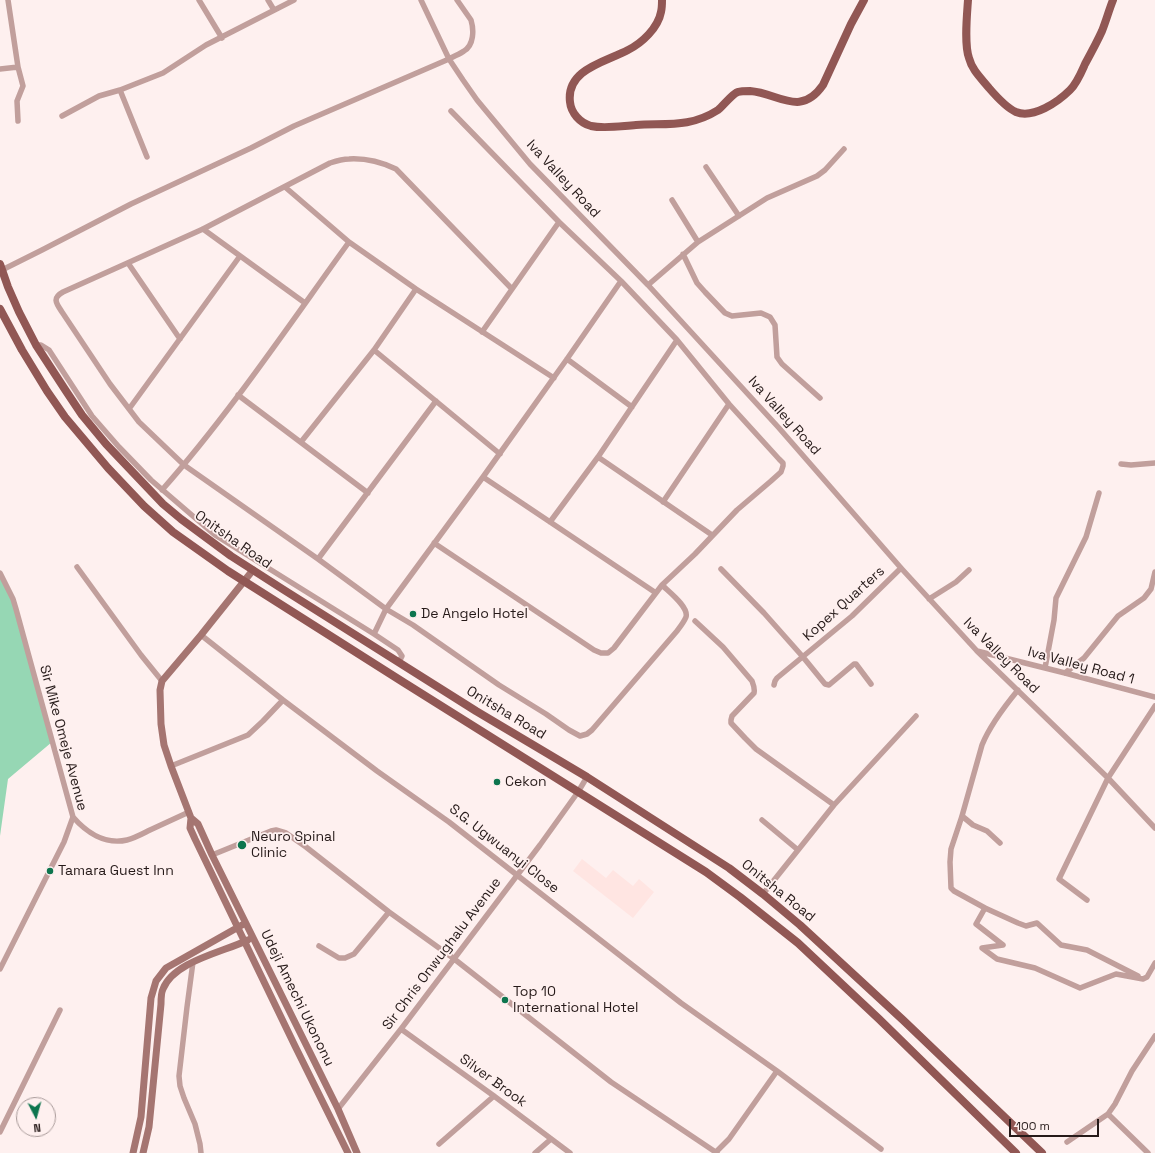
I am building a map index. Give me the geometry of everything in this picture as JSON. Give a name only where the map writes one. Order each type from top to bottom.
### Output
[{"type":"main road","points":[[662,0],[661,12],[657,22],[644,38],[630,49],[591,66],[576,78],[570,91],[570,102],[573,111],[584,123],[591,126],[606,127],[674,125],[707,116],[719,109],[735,93],[741,91],[767,94],[786,101],[795,102],[808,99],[818,92],[823,85],[851,24],[864,0]]},
{"type":"main road","points":[[968,0],[967,45],[968,56],[974,70],[992,92],[1008,106],[1016,112],[1026,114],[1035,112],[1058,100],[1070,90],[1077,81],[1102,30],[1113,0]]},
{"type":"main road","name":"Onitsha Road","points":[[1,267],[19,312],[36,345],[82,415],[111,450],[163,504],[231,556],[476,711],[587,777],[729,868],[800,924],[1042,1153]]},
{"type":"main road","name":"Onitsha Road","points":[[0,309],[22,350],[65,417],[108,468],[144,506],[173,532],[228,571],[706,872],[740,897],[798,943],[874,1014],[1014,1151]]},
{"type":"main road","points":[[190,815],[164,745],[161,724],[160,690],[162,681],[253,570]]},
{"type":"main road","name":"Udeji Amechi Ukononu","points":[[190,815],[198,824],[338,1109],[357,1153]]},
{"type":"main road","name":"Udeji Amechi Ukononu","points":[[190,815],[190,828],[195,839],[348,1153]]},
{"type":"main road","points":[[133,1153],[141,1117],[151,998],[156,981],[166,968],[238,927],[246,924]]},
{"type":"main road","points":[[143,1153],[149,1127],[163,988],[171,976],[193,962],[253,938]]},
{"type":"street","points":[[8,0],[18,67],[23,86],[17,101],[18,121]]},
{"type":"street","points":[[199,0],[222,38]]},
{"type":"street","points":[[268,0],[274,10]]},
{"type":"street","points":[[62,116],[99,96],[120,90],[163,73],[206,45],[294,0]]},
{"type":"street","name":"Iva Valley Road","points":[[421,0],[449,59],[477,100],[530,164],[648,285],[779,428],[929,599],[977,651],[1108,778],[1155,828]]},
{"type":"street","points":[[1,267],[42,250],[131,204],[294,126],[449,59],[466,50],[470,46],[472,39],[472,24],[471,20],[457,0]]},
{"type":"street","points":[[0,69],[18,67]]},
{"type":"street","points":[[120,90],[148,157]]},
{"type":"street","points":[[434,543],[588,646],[602,653],[608,653],[614,648],[662,585],[737,510],[781,472],[783,466],[783,463],[729,404],[677,340],[621,281],[559,222],[451,111]]},
{"type":"street","points":[[648,285],[698,242],[767,198],[817,176],[825,170],[844,149]]},
{"type":"street","points":[[512,289],[396,169],[384,163],[372,160],[348,159],[330,163],[309,173],[203,229],[63,292],[58,295],[56,299],[62,312],[110,384],[138,422],[184,465],[318,559],[386,609],[413,625],[499,685],[580,736],[587,734],[592,730],[677,631],[685,618],[685,609],[662,585]]},
{"type":"street","points":[[706,167],[739,216]]},
{"type":"street","points":[[285,187],[349,242],[416,289],[554,378]]},
{"type":"street","points":[[672,200],[698,242]]},
{"type":"street","points":[[482,332],[559,222]]},
{"type":"street","points":[[203,229],[304,303]]},
{"type":"street","points":[[162,490],[184,465],[238,395],[349,242]]},
{"type":"street","points":[[683,254],[697,283],[725,313],[732,316],[760,313],[770,317],[775,325],[778,357],[782,364],[820,398]]},
{"type":"street","points":[[129,409],[240,256]]},
{"type":"street","points":[[128,263],[180,339]]},
{"type":"street","points":[[374,634],[386,609],[500,454],[621,281]]},
{"type":"street","points":[[301,442],[374,350],[416,289]]},
{"type":"street","points":[[550,522],[598,457],[677,340]]},
{"type":"street","points":[[36,345],[41,345],[49,350],[92,416],[124,452],[162,490],[216,535],[398,650],[402,656],[399,662]]},
{"type":"street","points":[[374,350],[500,454]]},
{"type":"street","points":[[567,359],[632,408]]},
{"type":"street","points":[[238,395],[368,493]]},
{"type":"street","points":[[318,559],[436,401]]},
{"type":"street","points":[[663,502],[729,404]]},
{"type":"street","points":[[598,457],[712,535]]},
{"type":"street","points":[[1121,464],[1131,465],[1155,463]]},
{"type":"street","points":[[483,477],[656,593]]},
{"type":"street","points":[[1045,668],[1054,620],[1056,598],[1086,537],[1099,493]]},
{"type":"street","points":[[77,567],[141,655],[162,681]]},
{"type":"street","name":"Kopex Quarters","points":[[774,685],[777,678],[852,616],[902,568]]},
{"type":"street","name":"Kopex Quarters","points":[[721,569],[803,656],[825,684],[829,685],[856,664],[871,684]]},
{"type":"street","points":[[929,599],[956,582],[969,570]]},
{"type":"street","points":[[1065,673],[1084,658],[1118,616],[1144,598],[1151,589],[1155,572]]},
{"type":"street","name":"Sir Mike Omeje Avenue","points":[[0,573],[13,599],[16,609],[73,817],[64,842],[0,969]]},
{"type":"street","points":[[695,621],[723,647],[752,681],[754,686],[754,693],[732,716],[731,723],[756,749],[834,805]]},
{"type":"street","name":"S.G. Ugwuanyi Close","points":[[201,635],[283,700],[377,771],[449,822],[681,1003],[778,1071],[881,1149]]},
{"type":"street","name":"Iva Valley Road 1","points":[[977,651],[1155,697]]},
{"type":"street","points":[[1018,690],[1002,710],[986,735],[982,745],[950,855],[952,888],[954,891],[985,908],[1018,924],[1026,926],[1037,923],[1061,945],[1088,950],[1143,979]]},
{"type":"street","points":[[171,766],[248,735],[264,721],[283,700]]},
{"type":"street","points":[[1087,900],[1059,879],[1108,778],[1155,706]]},
{"type":"street","points":[[763,894],[834,805],[916,716]]},
{"type":"street","name":"Sir Chris Onwughalu Avenue","points":[[338,1109],[401,1029],[578,792],[587,777]]},
{"type":"street","points":[[73,817],[81,826],[96,836],[107,840],[119,841],[133,838],[190,815]]},
{"type":"street","points":[[962,816],[973,825],[986,831],[1000,843]]},
{"type":"street","points":[[762,820],[798,850]]},
{"type":"street","points":[[212,855],[271,831],[281,831],[286,833],[453,958],[611,1082],[716,1153],[733,1134],[778,1071]]},
{"type":"street","points":[[985,908],[976,924],[1003,945],[982,948],[997,959],[1035,968],[1080,988],[1116,974],[1143,979],[1147,977],[1155,963]]},
{"type":"street","points":[[319,946],[339,958],[350,956],[354,954],[390,912]]},
{"type":"street","points":[[193,962],[187,1007],[180,1086],[195,1124],[201,1153]]},
{"type":"street","points":[[0,1132],[60,1010]]},
{"type":"street","name":"Silver Brook","points":[[401,1029],[570,1153]]},
{"type":"street","points":[[1067,1142],[1108,1114],[1132,1071],[1155,1036]]},
{"type":"street","points":[[439,1144],[494,1096]]},
{"type":"street","points":[[1108,1114],[1148,1153]]},
{"type":"street","points":[[535,1153],[551,1139]]},
{"type":"shaded area","points":[[582,859],[606,878],[613,870],[633,886],[639,879],[654,892],[633,918],[573,871]]},
{"type":"green space","points":[[0,574],[13,599],[52,742],[8,779],[0,836]]},
{"type":"place","name":"De Angelo Hotel","points":[[413,614]]},
{"type":"place","name":"Cekon","points":[[497,782]]},
{"type":"place","name":"Neuro Spinal Clinic","points":[[242,845]]},
{"type":"place","name":"Tamara Guest Inn","points":[[50,871]]},
{"type":"place","name":"Top 10 International Hotel","points":[[505,1000]]}]
